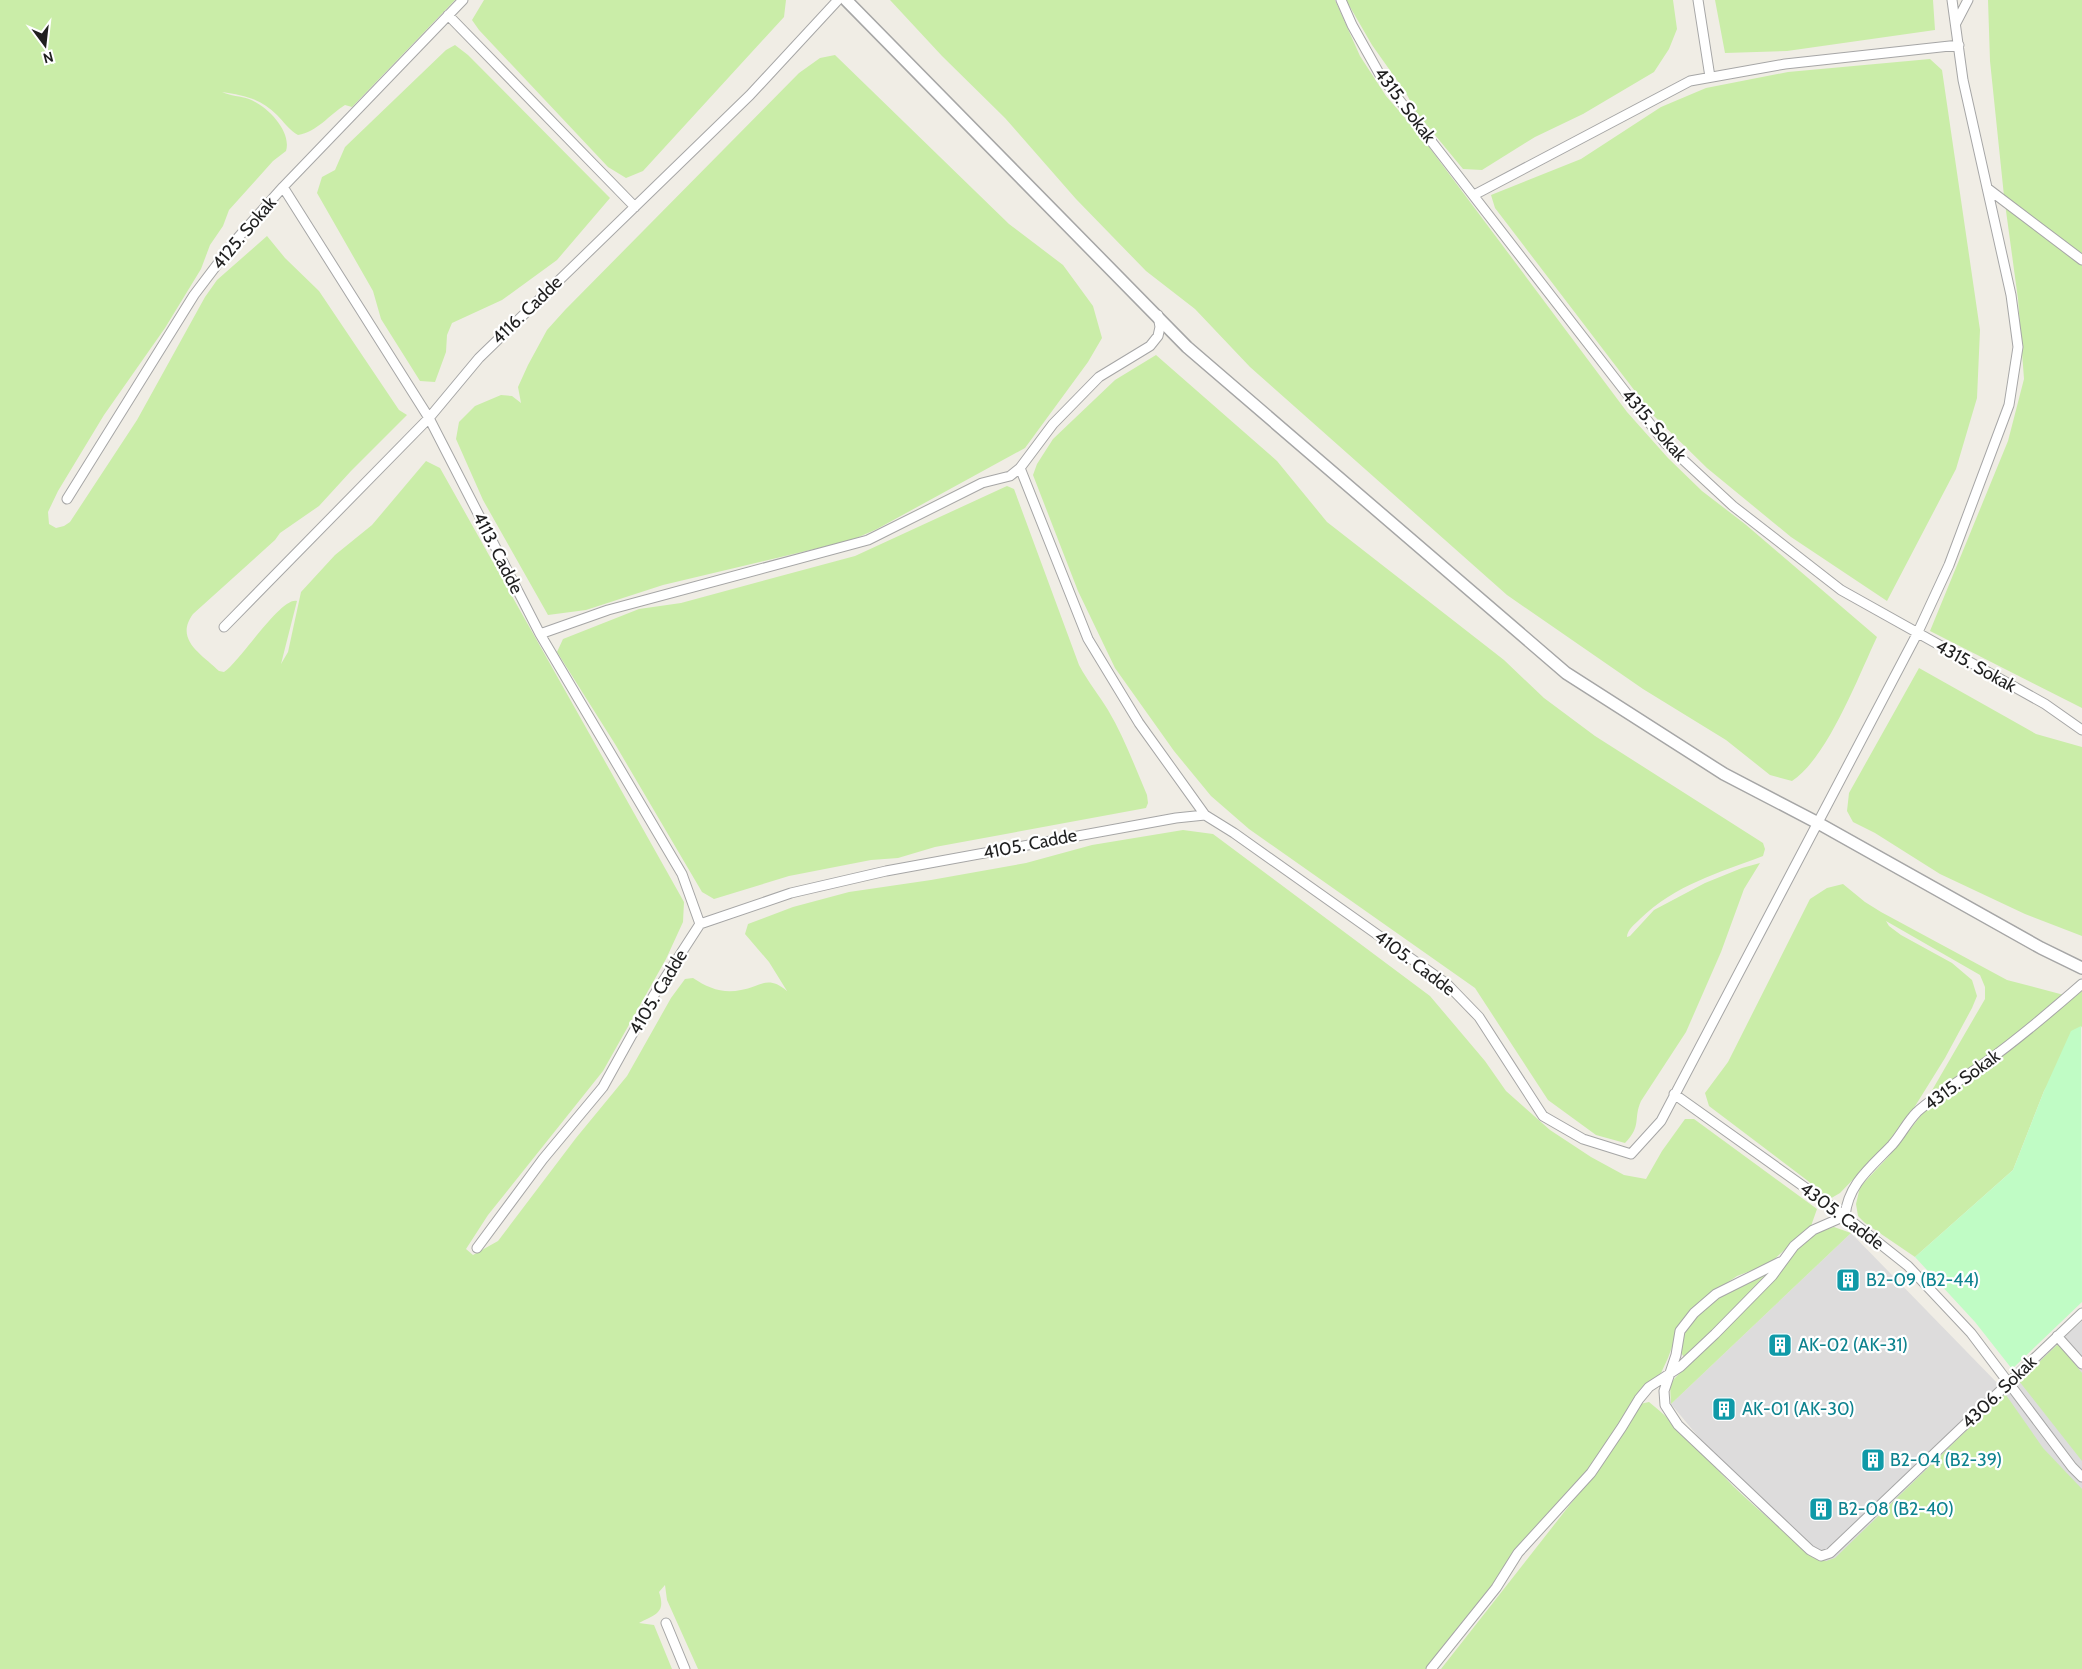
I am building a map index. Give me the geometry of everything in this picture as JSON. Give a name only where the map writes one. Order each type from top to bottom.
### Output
[{"type":"street","name":"4125. Sokak","points":[[67,499],[194,295],[235,242],[283,187],[463,0]]},
{"type":"street","name":"4116. Cadde","points":[[224,627],[429,418],[478,358],[750,95],[838,0]]},
{"type":"street","points":[[846,0],[1187,346],[1566,673],[1724,774],[1818,823],[2016,934],[2082,968]]},
{"type":"street","name":"4315. Sokak","points":[[1341,0],[1352,25],[1380,75],[1665,443],[1733,506],[1833,584],[1917,634],[2045,704],[2082,730]]},
{"type":"street","points":[[1698,0],[1710,77]]},
{"type":"street","points":[[1674,1094],[1917,634],[1949,565],[2009,405],[2018,347],[2010,295],[1964,80],[1952,0]]},
{"type":"street","points":[[1956,23],[1968,0]]},
{"type":"street","points":[[448,15],[634,206]]},
{"type":"street","points":[[1474,194],[1690,81],[1785,64],[1959,45]]},
{"type":"street","name":"4113. Cadde","points":[[283,187],[429,418],[540,634],[682,874],[700,924]]},
{"type":"street","points":[[1987,188],[2082,260]]},
{"type":"street","points":[[540,634],[608,610],[868,540],[982,483],[1010,476],[1020,468],[1053,424],[1099,377],[1150,346],[1158,336],[1160,327],[1158,315]]},
{"type":"street","points":[[1020,468],[1088,639],[1139,723],[1205,816]]},
{"type":"street","name":"4105. Cadde","points":[[477,1248],[543,1158],[603,1087],[654,995],[700,924],[790,893],[886,871],[1176,818],[1205,816],[1234,833],[1447,984],[1479,1017],[1522,1086],[1544,1116],[1583,1139],[1632,1154],[1661,1120],[1674,1094]]},
{"type":"street","name":"4315. Sokak","points":[[1845,1216],[1846,1202],[1857,1181],[1894,1143],[1915,1114],[1930,1101],[2032,1028],[2082,984]]},
{"type":"street","name":"4305. Cadde","points":[[1674,1094],[1845,1216],[1908,1266],[1971,1333],[2072,1468],[2082,1477]]},
{"type":"street","points":[[1431,1669],[1496,1588],[1518,1553],[1591,1473],[1639,1399],[1649,1387],[1680,1367],[1715,1334],[1772,1276],[1794,1246],[1813,1230],[1845,1216]]},
{"type":"street","points":[[1668,1375],[1676,1355],[1680,1331],[1694,1313],[1716,1294],[1782,1260]]},
{"type":"street","name":"4306. Sokak","points":[[1668,1375],[1664,1391],[1665,1405],[1678,1425],[1810,1550],[1821,1556],[1830,1553],[2082,1314]]},
{"type":"street","points":[[2057,1336],[2082,1364]]},
{"type":"street","points":[[666,1623],[685,1669]]},
{"type":"shaded area","points":[[1851,1233],[2004,1390],[2082,1321],[2082,1669],[1892,1669],[1671,1404]]},
{"type":"green space","points":[[0,0],[455,0],[352,107],[345,105],[317,127],[305,133],[298,135],[295,133],[277,115],[258,101],[245,96],[222,92],[256,102],[270,113],[285,135],[286,151],[273,161],[229,210],[223,226],[210,245],[201,269],[165,328],[104,415],[58,491],[48,512],[49,524],[56,528],[70,522],[137,420],[205,297],[217,280],[267,236],[285,258],[319,291],[399,410],[407,415],[319,506],[280,533],[275,540],[193,614],[188,623],[187,631],[188,639],[192,646],[219,671],[224,672],[281,609],[290,602],[297,601],[281,664],[288,652],[301,592],[335,555],[372,525],[426,461],[440,468],[684,902],[683,922],[666,959],[603,1071],[488,1215],[466,1249],[473,1255],[498,1241],[576,1138],[627,1076],[671,998],[685,979],[693,978],[704,985],[722,991],[741,990],[769,982],[787,991],[769,962],[745,934],[748,924],[793,907],[849,892],[1026,863],[1092,845],[1183,830],[1213,834],[1430,996],[1485,1061],[1506,1091],[1550,1130],[1591,1157],[1624,1175],[1646,1179],[1662,1151],[1685,1119],[1694,1119],[1817,1209],[1811,1226],[1769,1264],[1737,1276],[1699,1302],[1680,1325],[1661,1373],[1643,1387],[1601,1453],[1570,1493],[1509,1558],[1468,1623],[1430,1669],[698,1669],[667,1600],[665,1585],[659,1592],[661,1604],[658,1612],[639,1623],[654,1625],[672,1669],[0,1669]]},
{"type":"green space","points":[[484,0],[786,0],[784,17],[643,171],[626,178],[608,167],[479,30],[472,20]]},
{"type":"green space","points":[[890,0],[1335,0],[1360,56],[1386,96],[1420,135],[1627,412],[1668,458],[1702,491],[1745,524],[1877,637],[1841,715],[1818,754],[1805,770],[1792,781],[1770,775],[1726,740],[1643,689],[1507,595],[1250,367],[1195,309],[1146,271],[1076,199],[1005,118],[942,56]]},
{"type":"green space","points":[[1346,0],[1673,0],[1677,29],[1669,49],[1654,72],[1583,114],[1535,137],[1482,170],[1463,169],[1416,112],[1406,93],[1372,45]]},
{"type":"green space","points":[[1715,0],[1933,0],[1935,30],[1787,51],[1725,53]]},
{"type":"green space","points":[[1988,0],[2082,0],[2082,708],[1930,631],[2008,441],[2024,379],[2018,299],[2004,196],[1990,61]]},
{"type":"green space","points":[[455,45],[468,55],[610,198],[557,260],[502,300],[452,323],[447,335],[446,352],[435,382],[420,381],[381,319],[373,291],[317,193],[322,177],[335,170],[345,147],[446,50]]},
{"type":"green space","points":[[835,55],[1009,224],[1063,265],[1093,306],[1102,338],[1088,362],[1025,448],[877,529],[852,540],[663,585],[586,610],[548,615],[483,500],[456,439],[459,422],[475,406],[501,395],[512,396],[521,403],[518,387],[528,365],[547,330],[565,310],[799,73],[820,58]]},
{"type":"green space","points":[[1930,59],[1942,70],[1980,330],[1977,398],[1956,469],[1887,601],[1791,537],[1707,468],[1654,416],[1495,208],[1491,195],[1581,159],[1661,107],[1706,88],[1788,72]]},
{"type":"green space","points":[[1156,355],[1277,461],[1327,522],[1504,660],[1544,698],[1595,736],[1763,843],[1765,849],[1763,856],[1714,874],[1682,889],[1653,907],[1628,932],[1627,937],[1654,910],[1705,883],[1760,863],[1744,889],[1721,952],[1686,1032],[1641,1101],[1634,1132],[1625,1143],[1596,1135],[1548,1100],[1475,988],[1249,829],[1211,796],[1174,751],[1115,668],[1078,591],[1033,475],[1037,464],[1053,439],[1115,380]]},
{"type":"green space","points":[[1007,486],[1014,489],[1079,665],[1108,710],[1129,752],[1147,795],[1148,803],[1146,808],[935,847],[898,858],[871,860],[789,876],[714,899],[702,892],[615,744],[557,652],[563,639],[639,609],[681,603],[855,556]]},
{"type":"green space","points":[[1919,668],[2036,734],[2082,747],[2082,936],[2025,914],[1940,874],[1875,833],[1853,822],[1847,811],[1849,793]]},
{"type":"green space","points":[[1843,884],[1881,912],[2007,980],[2064,995],[2018,1035],[1927,1099],[1985,999],[1985,987],[1980,975],[1886,921],[1889,926],[1901,935],[1952,963],[1972,980],[1977,996],[1945,1058],[1899,1132],[1840,1193],[1828,1200],[1808,1181],[1709,1106],[1705,1093],[1728,1062],[1810,899],[1827,888]]},
{"type":"green space","points":[[2082,991],[2082,1026],[2044,1091],[2013,1170],[1915,1257],[1865,1223],[1858,1216],[1856,1204],[1860,1187],[1889,1156],[1923,1113],[1944,1095],[2001,1057]]},
{"type":"green space","points":[[2081,1026],[2082,1302],[2012,1369],[1975,1322],[1915,1257],[2013,1170],[2044,1091],[2071,1031]]},
{"type":"green space","points":[[1834,1227],[1851,1233],[1671,1404],[1670,1386],[1674,1379],[1776,1277],[1790,1255],[1818,1232]]},
{"type":"green space","points":[[1768,1273],[1695,1349],[1684,1357],[1680,1349],[1681,1341],[1689,1323],[1697,1313],[1730,1289]]},
{"type":"green space","points":[[2057,1345],[2060,1346],[2082,1373],[2082,1461],[2019,1381]]},
{"type":"green space","points":[[2006,1395],[2043,1448],[2082,1489],[2082,1669],[1441,1669],[1605,1460],[1640,1404],[1649,1402],[1660,1411],[1733,1486],[1813,1558],[1826,1561],[1835,1558],[2002,1396]]},
{"type":"place","name":"B2-09 (B2-44)","points":[[1848,1280]]},
{"type":"place","name":"AK-02 (AK-31)","points":[[1780,1345]]},
{"type":"place","name":"AK-01 (AK-30)","points":[[1724,1409]]},
{"type":"place","name":"B2-04 (B2-39)","points":[[1873,1460]]},
{"type":"place","name":"B2-08 (B2-40)","points":[[1821,1509]]}]
